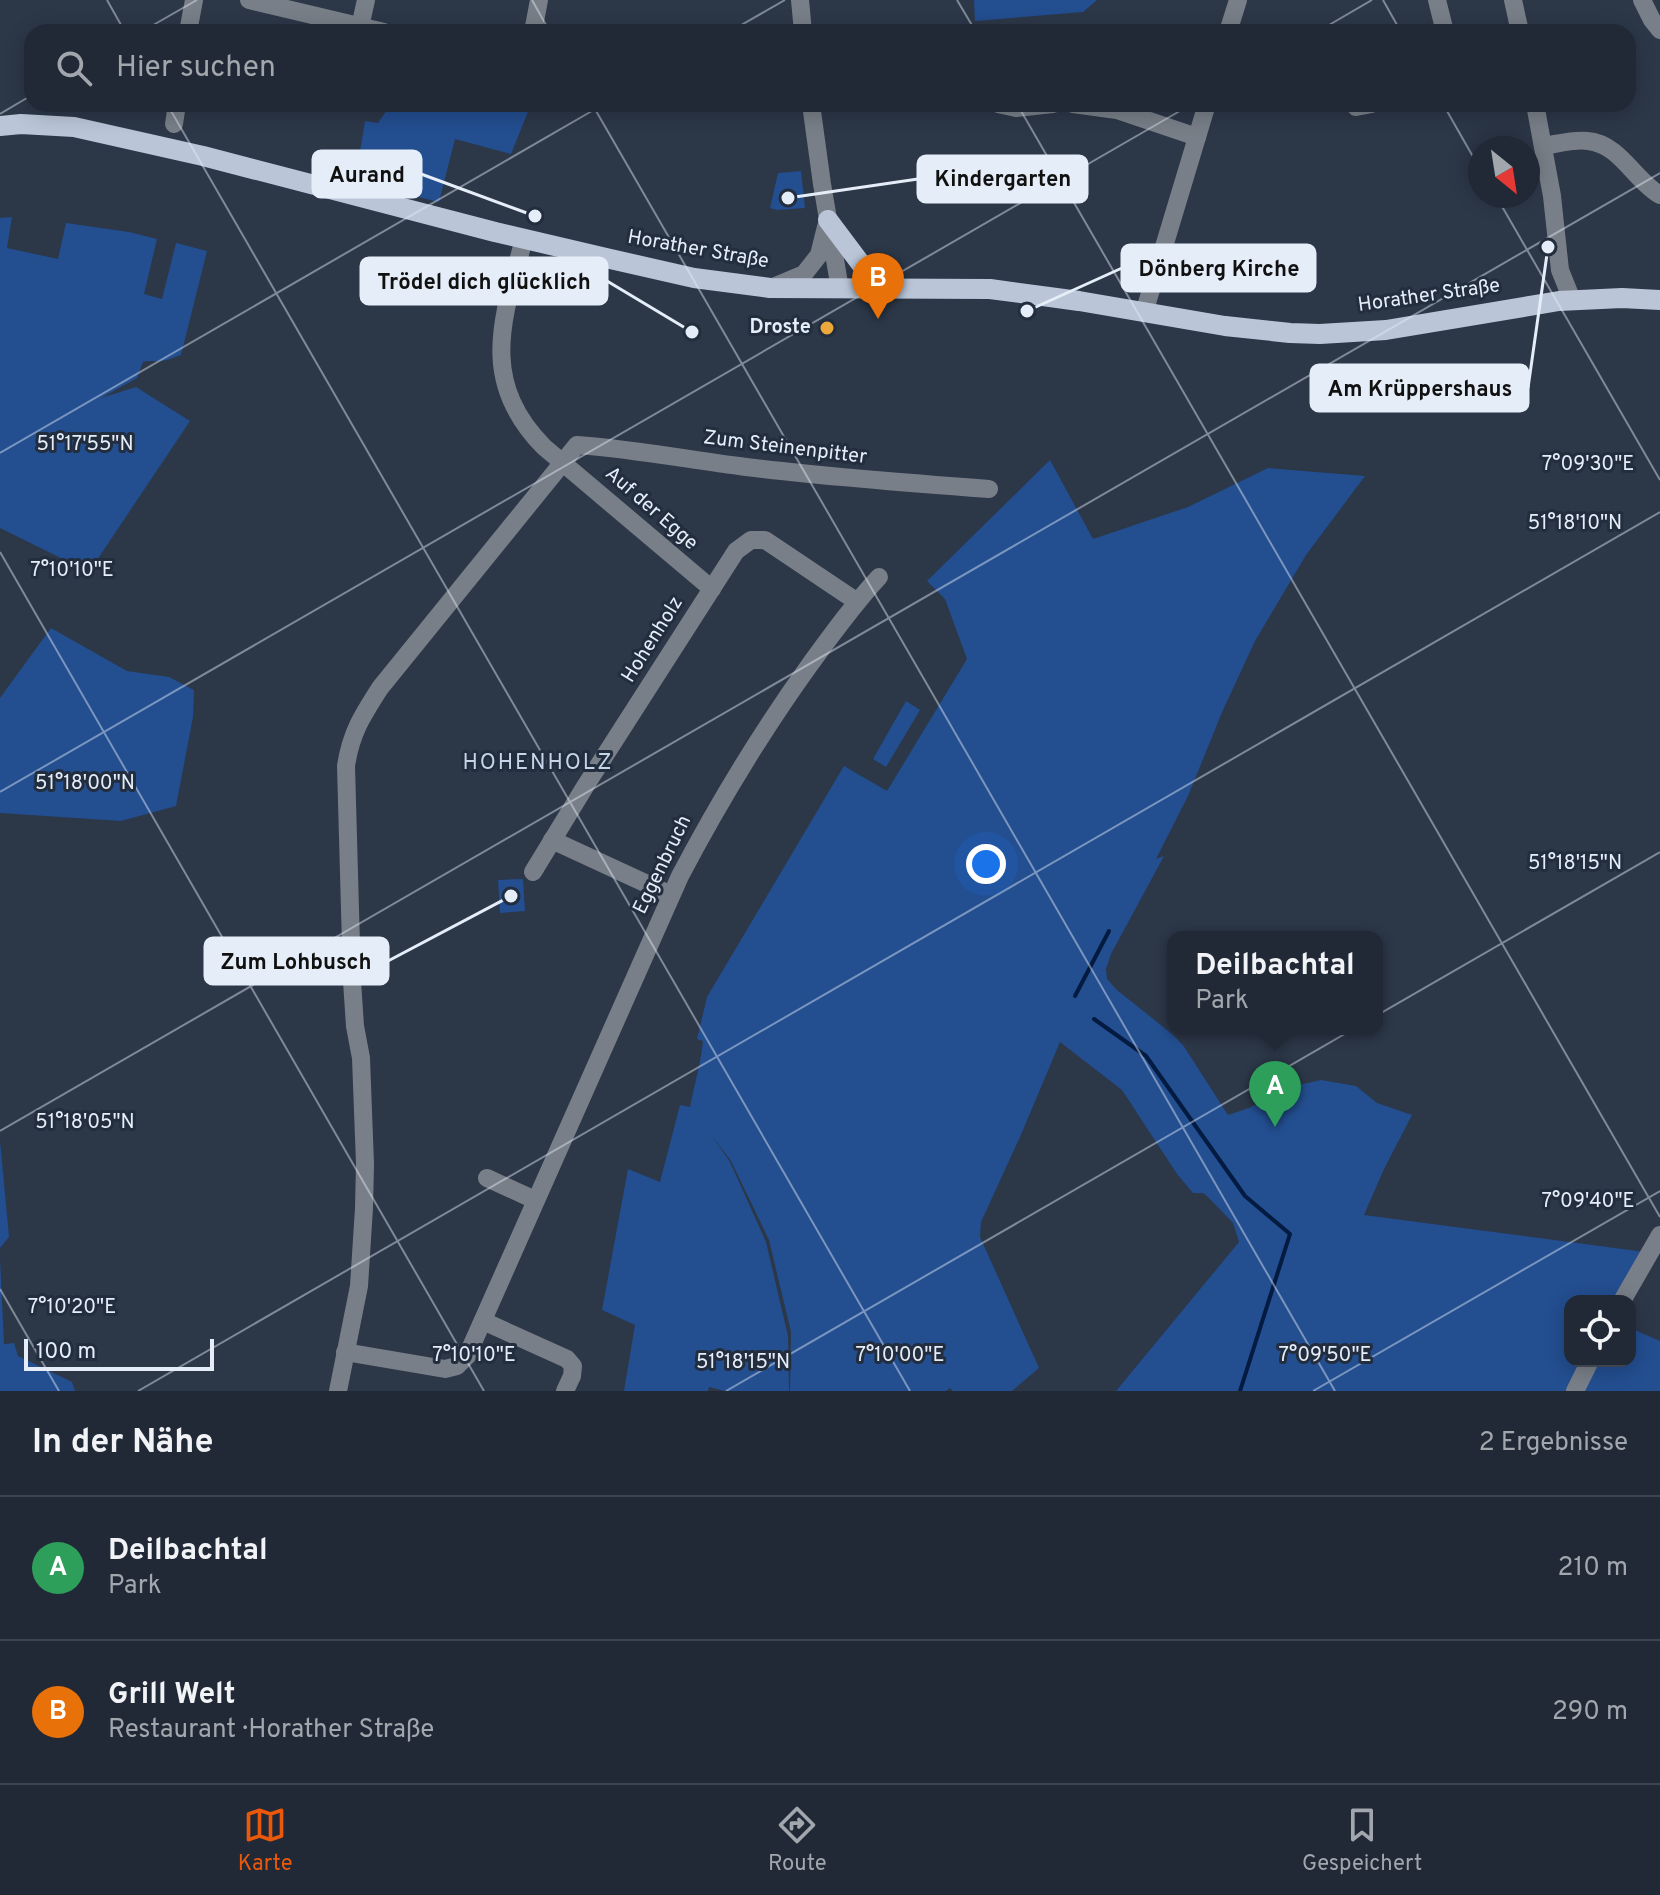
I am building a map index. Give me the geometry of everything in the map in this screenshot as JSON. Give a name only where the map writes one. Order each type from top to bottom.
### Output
[{"type":"main road","name":"Horather Straße","points":[[0,126],[74,127],[203,156],[524,239],[694,278],[770,288],[990,289],[1250,329],[1320,334],[1386,330],[1572,300],[1660,300]]},
{"type":"main road","points":[[828,220],[861,264],[891,288]]},
{"type":"street","points":[[190,24],[194,0]]},
{"type":"street","points":[[249,0],[348,24]]},
{"type":"street","points":[[361,24],[366,0]]},
{"type":"street","points":[[534,24],[539,0]]},
{"type":"street","points":[[800,0],[802,24]]},
{"type":"street","points":[[1230,24],[1238,0]]},
{"type":"street","points":[[1437,0],[1443,24]]},
{"type":"street","points":[[1513,0],[1518,24]]},
{"type":"street","points":[[1642,0],[1660,30]]},
{"type":"street","points":[[174,124],[176,112]]},
{"type":"street","points":[[812,112],[840,289]]},
{"type":"street","points":[[1123,112],[1197,137]]},
{"type":"street","points":[[1144,313],[1205,112]]},
{"type":"street","points":[[1537,112],[1552,196],[1560,270],[1572,300]]},
{"type":"street","points":[[1543,146],[1585,140],[1602,144],[1616,153],[1651,190],[1660,195]]},
{"type":"street","points":[[770,288],[804,274],[819,255],[828,220]]},
{"type":"street","name":"Auf der Egge","points":[[524,239],[500,338],[505,380],[517,412],[528,431],[544,447],[712,589]]},
{"type":"street","name":"Zum Steinenpitter","points":[[563,461],[577,445],[608,447],[748,467],[989,489]]},
{"type":"street","points":[[338,1391],[359,1286],[365,1164],[361,1058],[352,981],[346,766],[349,744],[380,688],[563,461]]},
{"type":"street","name":"Hohenholz","points":[[533,872],[736,551],[751,540],[765,540],[856,601]]},
{"type":"street","name":"Eggenbruch","points":[[345,1352],[445,1369],[457,1366],[467,1356],[671,895],[713,813],[777,710],[856,601],[879,577]]},
{"type":"street","points":[[552,840],[671,895]]},
{"type":"street","points":[[487,1178],[535,1200]]},
{"type":"street","points":[[1625,1295],[1660,1235]]},
{"type":"street","points":[[483,1321],[567,1359],[573,1366],[565,1391]]},
{"type":"street","points":[[1575,1391],[1587,1367]]},
{"type":"shaded area","points":[[974,0],[1097,0],[1083,12],[975,21]]},
{"type":"shaded area","points":[[386,112],[528,112],[511,154],[455,139],[439,202],[355,182],[365,121],[378,123]]},
{"type":"shaded area","points":[[801,171],[805,208],[770,208],[778,173]]},
{"type":"shaded area","points":[[12,217],[7,248],[58,259],[66,223],[157,239],[144,294],[162,299],[176,243],[207,251],[181,355],[143,362],[137,378],[101,398],[136,387],[190,421],[89,572],[0,528],[0,218]]},
{"type":"shaded area","points":[[1050,460],[1093,539],[1188,507],[1268,468],[1365,476],[1306,555],[1255,641],[1188,796],[1156,859],[1164,856],[1111,954],[1106,969],[1107,979],[1167,1030],[1167,1035],[1173,1035],[1183,1045],[1228,1115],[1290,1087],[1321,1080],[1356,1086],[1377,1103],[1412,1115],[1364,1215],[1645,1252],[1621,1295],[1564,1295],[1564,1367],[1582,1367],[1569,1391],[1116,1391],[1239,1242],[1233,1223],[1203,1193],[1193,1193],[1177,1174],[1122,1090],[1060,1042],[981,1222],[980,1237],[1039,1368],[1012,1391],[953,1391],[950,1388],[946,1391],[790,1391],[791,1332],[769,1240],[731,1161],[712,1136],[730,1162],[766,1242],[788,1336],[789,1391],[725,1391],[709,1387],[708,1391],[624,1391],[635,1325],[602,1310],[628,1169],[660,1182],[680,1105],[690,1107],[703,1041],[697,1039],[707,997],[844,766],[887,791],[967,659],[945,599],[927,581]]},
{"type":"shaded area","points":[[51,628],[127,671],[169,677],[194,690],[193,717],[176,806],[121,821],[0,813],[0,698]]},
{"type":"shaded area","points":[[906,701],[920,710],[886,767],[873,759]]},
{"type":"shaded area","points":[[523,879],[525,911],[500,913],[498,880]]},
{"type":"shaded area","points":[[0,1141],[9,1237],[0,1248]]},
{"type":"shaded area","points":[[0,1258],[4,1344],[14,1343],[18,1356],[72,1382],[75,1391],[0,1391]]},
{"type":"shaded area","points":[[1636,1331],[1660,1341],[1660,1391],[1580,1391],[1592,1367],[1636,1367]]},
{"type":"waterway","points":[[1075,996],[1109,931]]},
{"type":"waterway","points":[[1094,1019],[1146,1056],[1245,1196],[1290,1234],[1240,1391]]},
{"type":"place","name":"Kindergarten","points":[[788,198]]},
{"type":"place","name":"Aurand","points":[[535,216]]},
{"type":"place","name":"Am Krüppershaus","points":[[1548,247]]},
{"type":"place","name":"Dönberg Kirche","points":[[1027,311]]},
{"type":"place","name":"Grill Welt","points":[[878,319]]},
{"type":"place","name":"Droste","points":[[827,328]]},
{"type":"place","name":"Trödel dich glücklich","points":[[692,332]]},
{"type":"place","name":"Zum Lohbusch","points":[[511,896]]},
{"type":"place","name":"Deilbachtal","points":[[1275,1127]]},
{"type":"district","name":"HOHENHOLZ","points":[[538,763]]}]
